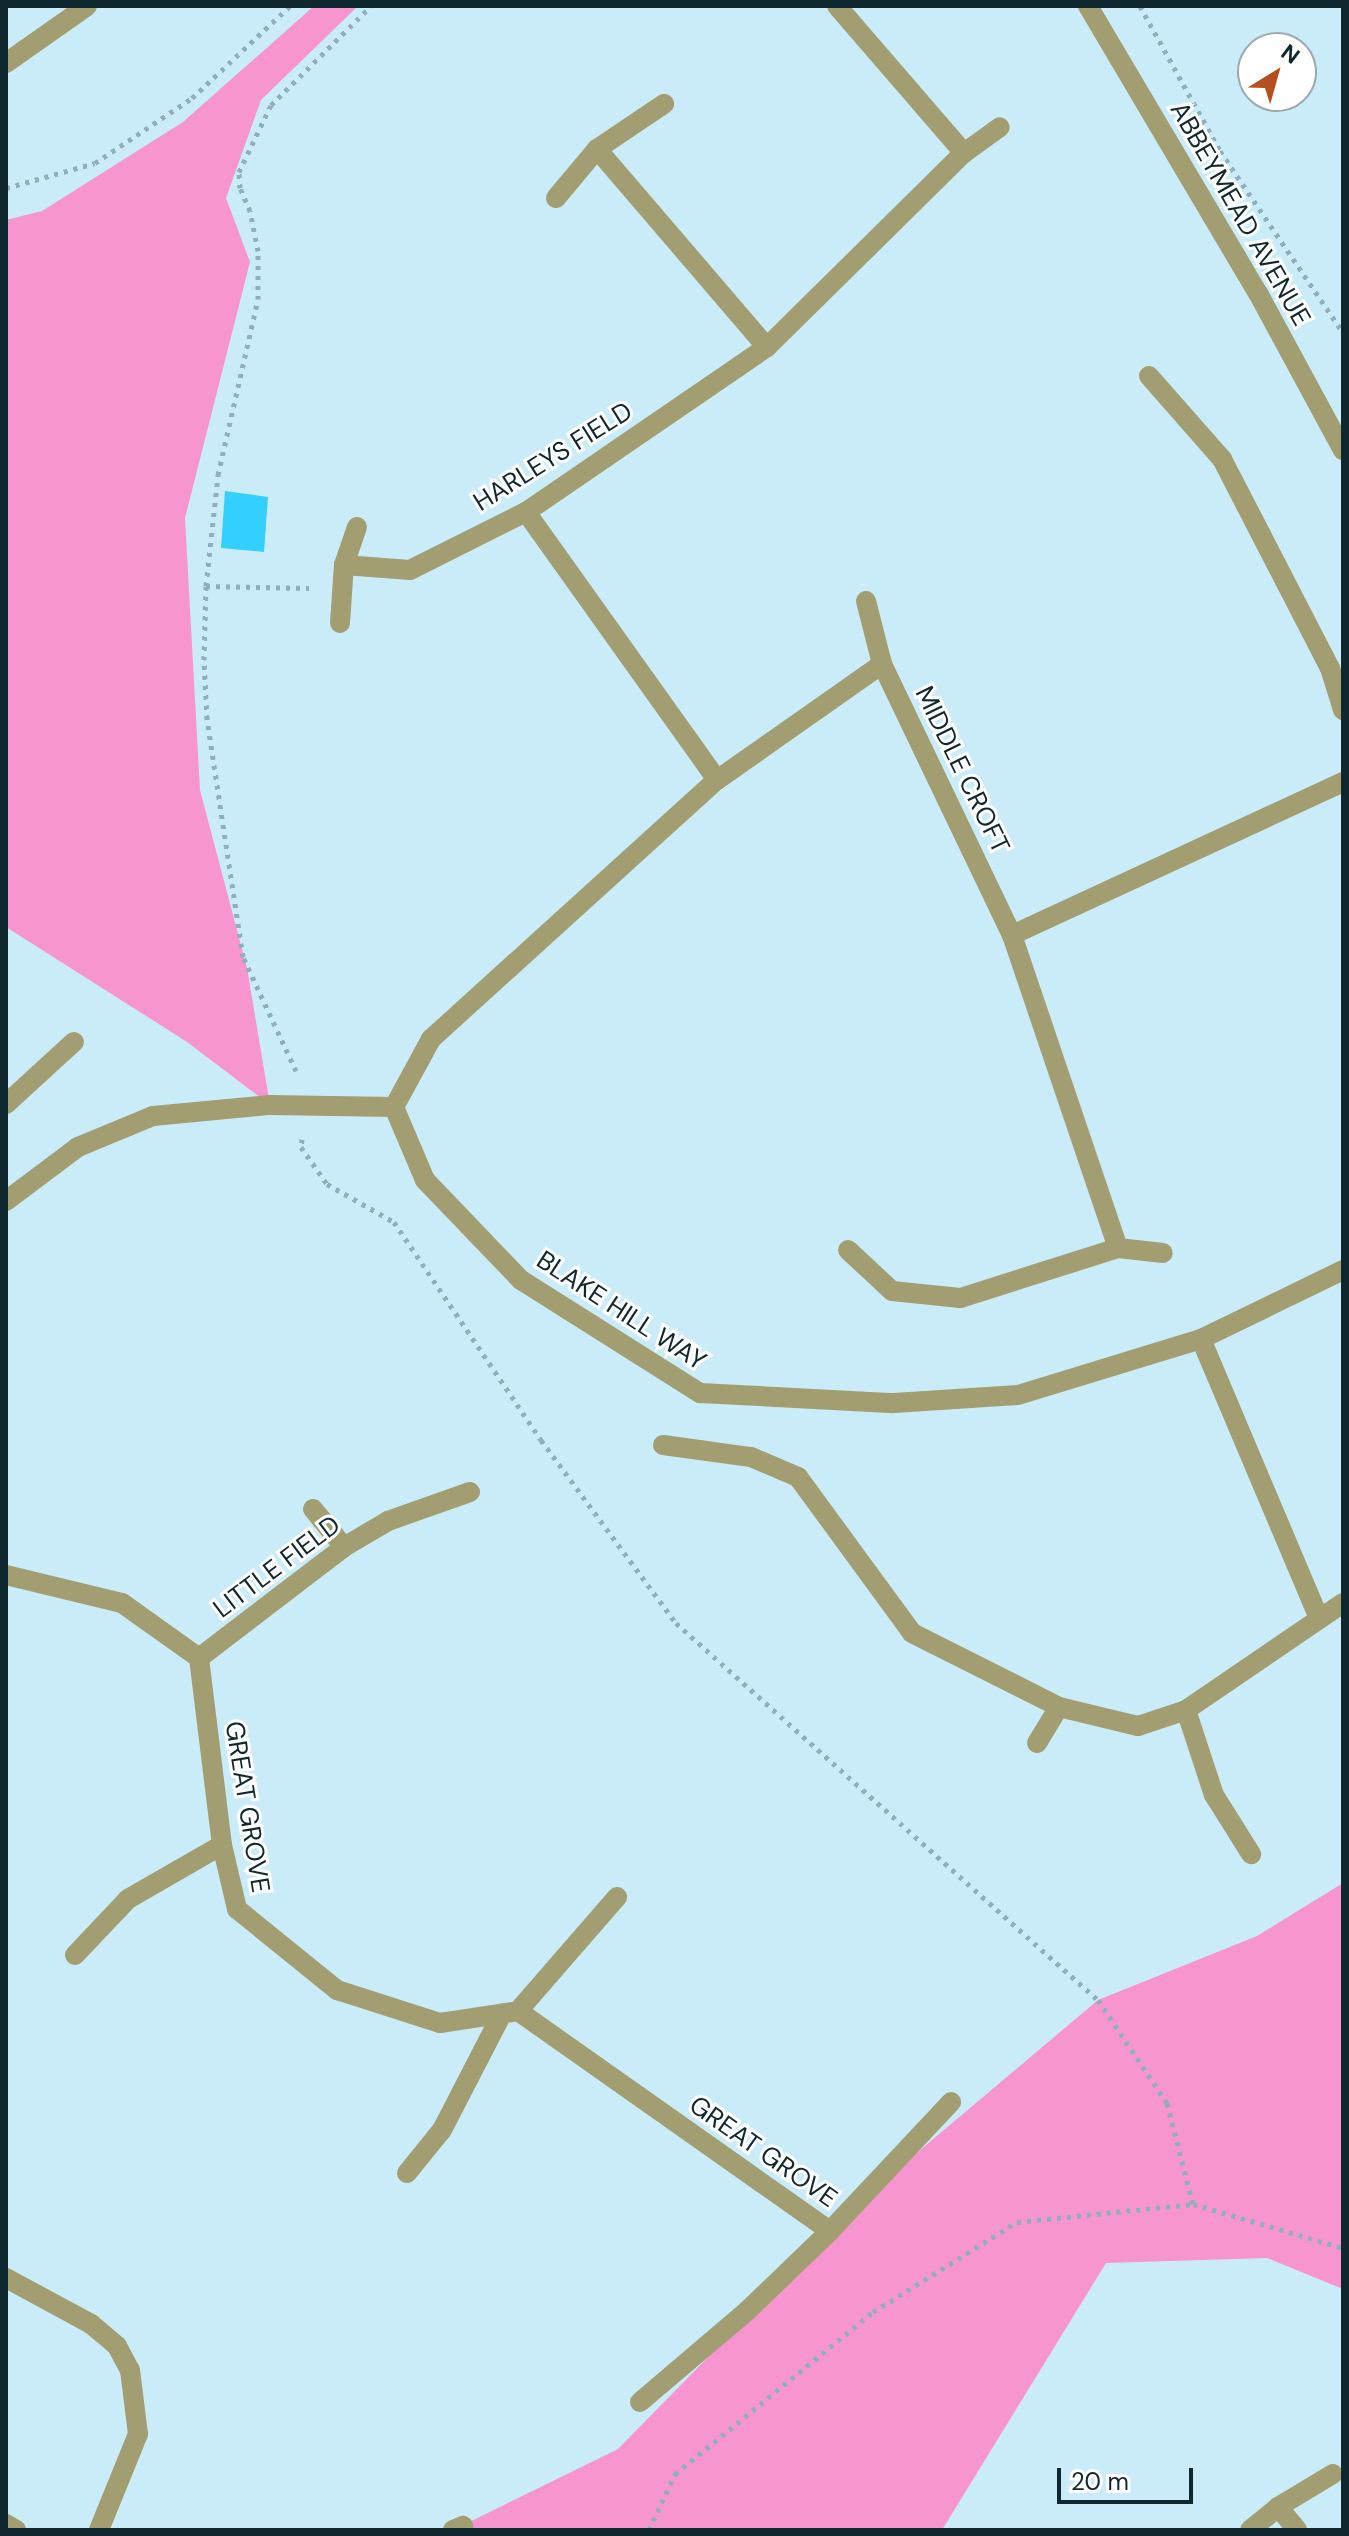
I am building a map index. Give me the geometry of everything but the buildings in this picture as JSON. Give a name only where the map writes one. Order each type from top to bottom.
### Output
[{"type":"street","points":[[6,63],[87,6]]},
{"type":"street","points":[[837,6],[964,153]]},
{"type":"street","name":"ABBEYMEAD AVENUE","points":[[1088,6],[1258,293],[1343,450]]},
{"type":"street","points":[[556,198],[597,149],[664,104]]},
{"type":"street","name":"HARLEYS FIELD","points":[[344,565],[410,570],[526,512],[767,347],[964,153],[1000,127]]},
{"type":"street","points":[[597,149],[767,347]]},
{"type":"street","points":[[1149,376],[1222,459],[1330,668],[1343,710]]},
{"type":"street","points":[[526,512],[717,780]]},
{"type":"street","points":[[340,623],[344,565],[357,527]]},
{"type":"street","name":"MIDDLE CROFT","points":[[866,601],[882,664],[1012,935],[1118,1248]]},
{"type":"street","points":[[6,1201],[78,1147],[153,1116],[307,1105],[394,1107],[431,1039],[717,780],[882,664]]},
{"type":"street","points":[[1012,935],[1343,782]]},
{"type":"street","points":[[6,1104],[74,1042]]},
{"type":"street","name":"BLAKE HILL WAY","points":[[394,1107],[425,1180],[521,1280],[700,1393],[894,1403],[1018,1395],[1201,1339],[1343,1270]]},
{"type":"street","points":[[848,1250],[892,1291],[960,1298],[1118,1248],[1163,1253]]},
{"type":"street","points":[[1201,1339],[1319,1618]]},
{"type":"street","points":[[663,1445],[751,1457],[798,1477],[912,1633],[1059,1707],[1138,1726],[1186,1710],[1343,1603]]},
{"type":"street","name":"LITTLE FIELD","points":[[199,1658],[344,1547],[388,1521],[470,1492]]},
{"type":"street","points":[[313,1509],[344,1547]]},
{"type":"street","points":[[6,1575],[122,1603],[199,1658]]},
{"type":"street","name":"GREAT GROVE","points":[[199,1658],[222,1845],[237,1909],[337,1990],[440,2023],[510,2012],[830,2231],[868,2194],[951,2102]]},
{"type":"street","points":[[1037,1743],[1059,1707]]},
{"type":"street","points":[[1186,1710],[1214,1795],[1251,1854]]},
{"type":"street","points":[[75,1955],[128,1899],[222,1845]]},
{"type":"street","points":[[407,2173],[442,2130],[510,2012],[617,1897]]},
{"type":"street","points":[[640,2402],[830,2231]]},
{"type":"street","points":[[6,2278],[91,2324],[117,2346],[130,2370],[138,2434],[99,2530]]},
{"type":"street","points":[[1250,2530],[1278,2507],[1333,2474]]},
{"type":"street","points":[[1278,2507],[1297,2530]]},
{"type":"street","points":[[6,2524],[16,2530]]},
{"type":"path","points":[[6,188],[95,163],[192,98],[290,6]]},
{"type":"path","points":[[371,6],[271,105],[239,172],[240,188],[250,211],[258,251],[258,299],[218,475],[206,586],[204,660],[207,719],[243,957],[291,1057],[307,1105],[301,1147],[313,1169],[348,1199],[394,1222],[541,1440],[676,1623],[1098,2000],[1167,2103],[1193,2204]]},
{"type":"path","points":[[1140,6],[1220,151],[1343,333]]},
{"type":"path","points":[[206,586],[342,587]]},
{"type":"path","points":[[649,2530],[675,2474],[873,2312],[1017,2222],[1193,2204],[1343,2248]]},
{"type":"shaded area","points":[[314,6],[358,6],[261,100],[226,198],[250,262],[185,518],[200,790],[247,968],[270,1105],[187,1042],[6,927],[6,220],[42,211],[183,122]]},
{"type":"shaded area","points":[[1343,1883],[1343,2289],[1267,2258],[1106,2263],[942,2530],[453,2530],[618,2449],[868,2194],[1098,2000],[1257,1936]]}]
